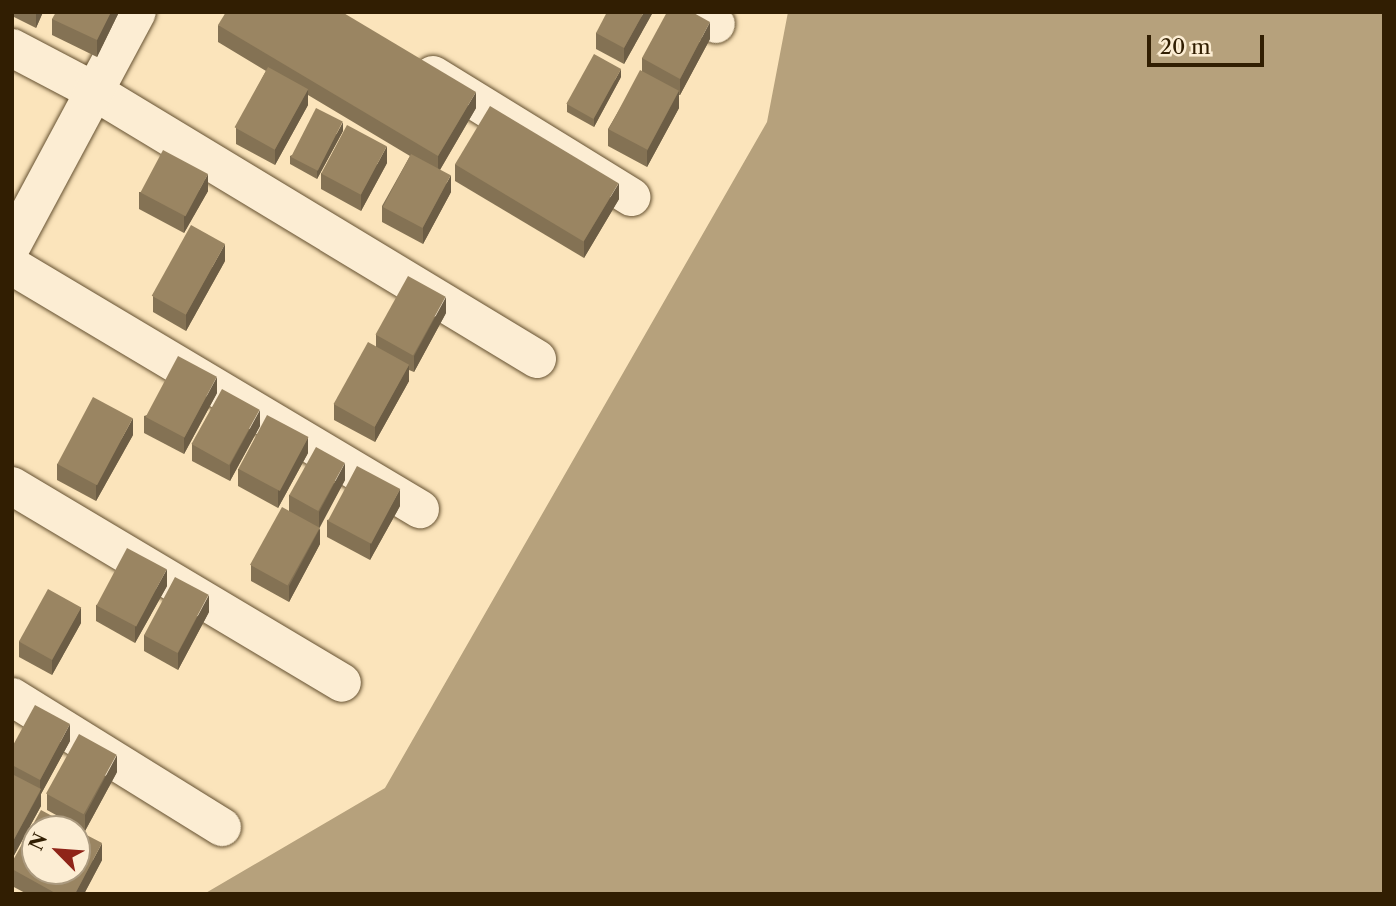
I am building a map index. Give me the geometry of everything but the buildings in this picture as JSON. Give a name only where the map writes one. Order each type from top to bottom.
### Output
[{"type":"street","points":[[12,245],[92,90],[137,12]]},
{"type":"street","points":[[12,48],[92,90],[537,359]]},
{"type":"street","points":[[400,55],[631,197]]},
{"type":"street","points":[[12,266],[420,509]]},
{"type":"street","points":[[12,486],[342,683]]},
{"type":"street","points":[[12,697],[222,827]]},
{"type":"shaded area","points":[[788,12],[1384,12],[1384,894],[204,894],[385,788],[767,122]]}]
